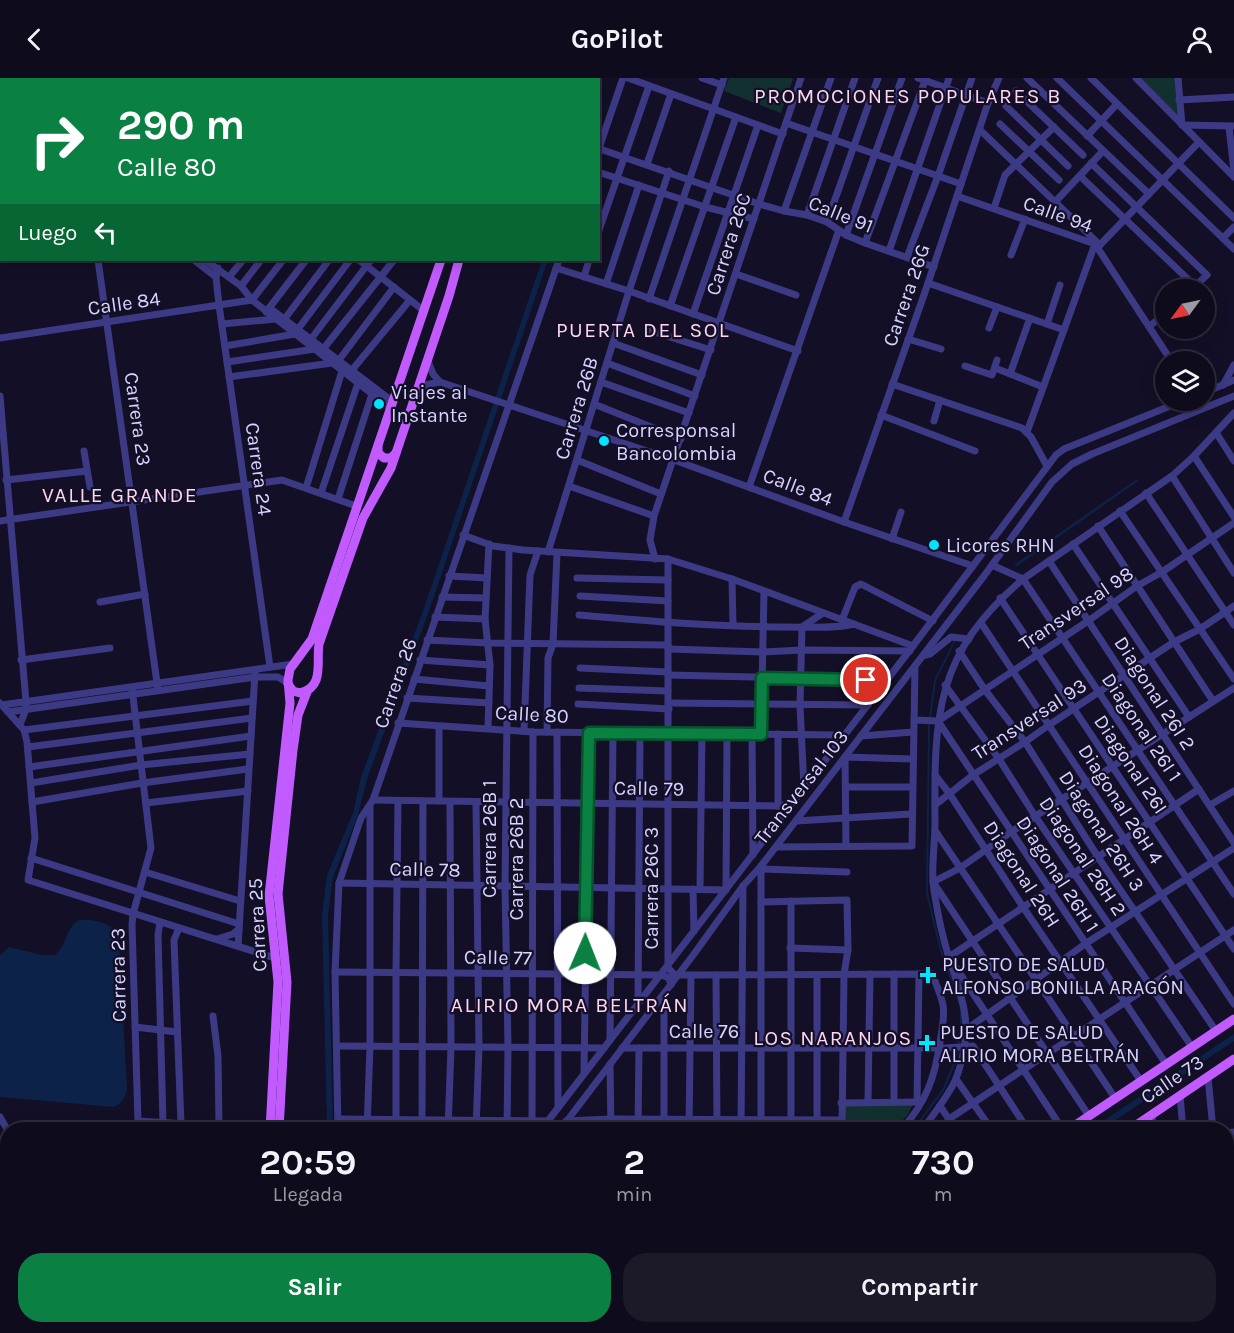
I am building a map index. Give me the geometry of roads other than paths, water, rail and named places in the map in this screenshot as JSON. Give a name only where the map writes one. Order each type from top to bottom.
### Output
[{"type":"main road","points":[[441,261],[312,639],[292,664],[288,683],[295,692],[306,692],[313,686],[318,676],[319,644],[363,518],[384,482],[396,453],[459,261]]},
{"type":"main road","points":[[430,291],[433,285],[441,283],[448,288],[449,296]]},
{"type":"main road","points":[[378,446],[378,453],[384,458],[391,458],[396,453]]},
{"type":"main road","points":[[301,654],[310,653],[317,659]]},
{"type":"main road","name":"Carrera 25","points":[[270,1122],[278,982],[269,896],[290,703],[288,683]]},
{"type":"main road","name":"Carrera 25","points":[[279,1122],[287,982],[278,894],[292,750],[298,715],[306,692]]},
{"type":"main road","name":"Calle 73","points":[[1080,1122],[1234,1019]]},
{"type":"main road","name":"Calle 73","points":[[1141,1122],[1234,1059]]},
{"type":"street","points":[[600,147],[623,78]]},
{"type":"street","points":[[628,78],[783,134]]},
{"type":"street","points":[[649,298],[723,82],[702,78]]},
{"type":"street","name":"Carrera 26C","points":[[655,559],[650,540],[654,516],[801,78]]},
{"type":"street","points":[[784,211],[831,78]]},
{"type":"street","points":[[807,215],[832,138],[855,78]]},
{"type":"street","points":[[827,222],[878,78]]},
{"type":"street","points":[[749,486],[902,78]]},
{"type":"street","points":[[889,251],[949,78]]},
{"type":"street","points":[[907,257],[972,78]]},
{"type":"street","name":"Carrera 26G","points":[[844,522],[934,267],[988,104],[999,78]]},
{"type":"street","points":[[1027,78],[1149,194]]},
{"type":"street","points":[[1057,78],[1234,249]]},
{"type":"street","points":[[1091,78],[1234,219]]},
{"type":"street","points":[[1136,78],[1234,177]]},
{"type":"street","points":[[1178,78],[1182,125]]},
{"type":"street","points":[[865,243],[896,161],[923,79],[988,104]]},
{"type":"street","points":[[600,227],[649,86]]},
{"type":"street","points":[[1016,91],[1083,155]]},
{"type":"street","points":[[647,164],[671,94]]},
{"type":"street","points":[[1179,100],[1234,97]]},
{"type":"street","points":[[1087,136],[1118,104]]},
{"type":"street","points":[[1006,106],[1068,166]]},
{"type":"street","points":[[670,306],[736,117]]},
{"type":"street","points":[[786,123],[961,184]]},
{"type":"street","points":[[1000,124],[1059,180]]},
{"type":"street","points":[[693,314],[758,125]]},
{"type":"street","points":[[1182,125],[1232,126],[1234,171]]},
{"type":"street","points":[[994,208],[1005,175],[1054,127]]},
{"type":"street","points":[[980,130],[1098,246],[1165,351]]},
{"type":"street","points":[[1098,246],[1199,142]]},
{"type":"street","name":"Calle 91","points":[[600,150],[669,171],[759,204],[807,215],[827,222],[865,243],[934,267]]},
{"type":"street","points":[[1055,202],[1103,151]]},
{"type":"street","points":[[1091,163],[1208,274],[1203,279]]},
{"type":"street","name":"Carrera 26B","points":[[548,552],[629,291],[669,171]]},
{"type":"street","points":[[600,173],[728,214],[754,219]]},
{"type":"street","points":[[1080,176],[1184,279]]},
{"type":"street","points":[[606,284],[639,184]]},
{"type":"street","name":"Calle 94","points":[[957,196],[1098,246],[1064,330],[1028,432]]},
{"type":"street","points":[[1011,255],[1025,219]]},
{"type":"street","points":[[1223,238],[1234,227]]},
{"type":"street","name":"Carrera 23","points":[[98,261],[158,686]]},
{"type":"street","points":[[195,261],[216,277]]},
{"type":"street","points":[[229,277],[242,261]]},
{"type":"street","points":[[241,286],[260,261]]},
{"type":"street","points":[[253,298],[282,261]]},
{"type":"street","points":[[268,310],[305,261]]},
{"type":"street","points":[[222,324],[280,320],[328,261]]},
{"type":"street","points":[[225,346],[296,331],[349,261]]},
{"type":"street","points":[[324,348],[393,261]]},
{"type":"street","name":"Carrera 26","points":[[338,1119],[335,972],[339,883],[361,818],[371,804],[506,404],[559,261]]},
{"type":"street","points":[[584,277],[590,261]]},
{"type":"street","points":[[213,263],[280,320],[324,348],[342,371],[391,405]]},
{"type":"street","name":"Carrera 24","points":[[213,263],[270,667]]},
{"type":"street","points":[[311,339],[369,263],[380,277],[423,310]]},
{"type":"street","points":[[556,268],[629,291],[798,351]]},
{"type":"street","points":[[736,274],[796,295]]},
{"type":"street","points":[[928,283],[1064,330]]},
{"type":"street","points":[[1047,324],[1060,285]]},
{"type":"street","points":[[230,377],[336,361],[394,287]]},
{"type":"street","name":"Calle 84","points":[[0,338],[253,298]]},
{"type":"street","points":[[352,370],[410,300]]},
{"type":"street","points":[[988,328],[997,307]]},
{"type":"street","points":[[1010,374],[1030,318]]},
{"type":"street","points":[[1149,327],[1155,322]]},
{"type":"street","points":[[296,331],[315,349],[352,370],[391,405]]},
{"type":"street","points":[[651,331],[711,350]]},
{"type":"street","points":[[908,339],[941,349]]},
{"type":"street","points":[[613,343],[702,375]]},
{"type":"street","points":[[227,362],[315,349]]},
{"type":"street","points":[[417,392],[425,385],[440,382],[433,374],[428,360]]},
{"type":"street","points":[[965,366],[992,375],[997,360]]},
{"type":"street","points":[[607,363],[695,396]]},
{"type":"street","points":[[1223,385],[1234,367]]},
{"type":"street","points":[[995,368],[1043,387]]},
{"type":"street","points":[[306,488],[342,371]]},
{"type":"street","points":[[1215,388],[1234,380]]},
{"type":"street","name":"Calle 84","points":[[440,382],[674,460],[973,566]]},
{"type":"street","points":[[601,382],[689,413]]},
{"type":"street","points":[[321,493],[358,383]]},
{"type":"street","points":[[892,384],[1028,432],[1047,466]]},
{"type":"street","points":[[338,499],[372,393]]},
{"type":"street","points":[[0,396],[26,706],[22,728]]},
{"type":"street","name":"Transversal 103","points":[[566,1121],[679,975],[743,886],[761,867],[958,610],[1052,482],[1064,470],[1092,454],[1234,396]]},
{"type":"street","points":[[934,421],[940,400]]},
{"type":"street","points":[[594,404],[681,439]]},
{"type":"street","name":"Transversal 103","points":[[792,803],[912,649],[1047,466],[1064,449],[1158,411]]},
{"type":"street","points":[[1170,422],[1174,417],[1172,411]]},
{"type":"street","points":[[1185,411],[1192,412]]},
{"type":"street","points":[[928,1122],[956,1078],[967,1029],[963,998],[949,957],[933,882],[936,722],[945,685],[959,651],[1000,598],[1023,579],[1172,476],[1216,434],[1234,413]]},
{"type":"street","points":[[881,415],[975,451]]},
{"type":"street","points":[[1216,434],[1234,461]]},
{"type":"street","points":[[84,451],[90,487]]},
{"type":"street","points":[[1194,456],[1234,517]]},
{"type":"street","points":[[577,460],[662,494]]},
{"type":"street","points":[[6,480],[87,471]]},
{"type":"street","points":[[1172,476],[1234,573]]},
{"type":"street","points":[[0,521],[282,480],[356,506]]},
{"type":"street","points":[[569,486],[654,516]]},
{"type":"street","points":[[1146,493],[1234,625]]},
{"type":"street","points":[[1120,511],[1234,679]]},
{"type":"street","points":[[892,539],[901,512]]},
{"type":"street","name":"Transversal 98","points":[[936,722],[1234,523]]},
{"type":"street","points":[[1098,526],[1213,701]]},
{"type":"street","points":[[463,535],[509,548],[668,559],[732,579],[854,624],[912,649]]},
{"type":"street","points":[[488,728],[490,665],[485,619],[489,544]]},
{"type":"street","points":[[1073,544],[1189,717]]},
{"type":"street","name":"Carrera 26B 1","points":[[507,1120],[505,886],[509,548]]},
{"type":"street","points":[[524,731],[530,575],[538,551]]},
{"type":"street","points":[[547,732],[548,658],[553,644],[557,553]]},
{"type":"street","name":"Carrera 26C 3","points":[[667,965],[668,559]]},
{"type":"street","name":"Diagonal 26I 2","points":[[1049,561],[1234,843]]},
{"type":"street","points":[[992,565],[1023,579]]},
{"type":"street","points":[[449,576],[487,578]]},
{"type":"street","points":[[577,578],[668,580]]},
{"type":"street","points":[[732,579],[733,625]]},
{"type":"street","name":"Diagonal 26I 1","points":[[1023,579],[1234,894]]},
{"type":"street","points":[[842,620],[855,587],[861,584],[933,621]]},
{"type":"street","points":[[761,734],[764,592]]},
{"type":"street","points":[[100,602],[145,594]]},
{"type":"street","points":[[580,596],[668,601]]},
{"type":"street","points":[[442,597],[486,598]]},
{"type":"street","name":"Diagonal 26I","points":[[1000,598],[1234,949]]},
{"type":"street","points":[[947,602],[948,611],[953,613],[958,610]]},
{"type":"street","name":"Transversal 93","points":[[935,805],[973,775],[1174,642],[1200,629],[1234,606]]},
{"type":"street","points":[[802,627],[823,613]]},
{"type":"street","points":[[579,615],[668,623],[763,627],[841,627],[854,624]]},
{"type":"street","points":[[435,617],[485,619]]},
{"type":"street","name":"Diagonal 26H 4","points":[[981,623],[1234,1004]]},
{"type":"street","points":[[926,628],[931,626],[935,628],[938,632],[937,637]]},
{"type":"street","points":[[802,627],[800,706],[804,788]]},
{"type":"street","points":[[923,656],[930,654],[951,637],[969,639]]},
{"type":"street","points":[[428,640],[763,652],[912,649]]},
{"type":"street","points":[[21,660],[110,648]]},
{"type":"street","name":"Diagonal 26H 3","points":[[959,651],[985,690],[1025,742],[1098,857],[1216,1030]]},
{"type":"street","points":[[420,660],[490,665]]},
{"type":"street","points":[[8,712],[26,706],[255,673],[270,667],[292,664]]},
{"type":"street","points":[[776,847],[912,846],[911,787],[915,666]]},
{"type":"street","points":[[580,668],[762,678],[887,680]]},
{"type":"street","points":[[255,673],[278,677],[288,683]]},
{"type":"street","points":[[238,946],[255,673]]},
{"type":"street","points":[[414,679],[489,686]]},
{"type":"street","name":"Diagonal 26H 2","points":[[945,685],[999,759],[1035,816],[1192,1047]]},
{"type":"street","points":[[579,688],[669,691]]},
{"type":"street","points":[[933,882],[960,868],[1035,816],[1234,688]]},
{"type":"street","name":"Carrera 23","points":[[132,691],[151,848],[133,914],[138,1121],[150,1122]]},
{"type":"street","points":[[407,698],[489,703]]},
{"type":"street","points":[[22,728],[253,701]]},
{"type":"street","points":[[1,704],[26,706]]},
{"type":"street","points":[[1,704],[22,728],[28,747],[35,838],[28,880],[275,958]]},
{"type":"street","points":[[578,704],[868,705]]},
{"type":"street","points":[[28,747],[252,718]]},
{"type":"street","points":[[914,720],[936,722]]},
{"type":"street","name":"Diagonal 26H 1","points":[[936,722],[1166,1064]]},
{"type":"street","name":"Calle 80","points":[[398,723],[533,732],[845,735]]},
{"type":"street","points":[[439,727],[439,801]]},
{"type":"street","name":"Carrera 26B 2","points":[[532,1120],[533,732]]},
{"type":"street","points":[[557,732],[558,1108]]},
{"type":"street","points":[[861,736],[913,732]]},
{"type":"street","points":[[584,1073],[589,733]]},
{"type":"street","points":[[610,1040],[613,733]]},
{"type":"street","points":[[638,1002],[640,733]]},
{"type":"street","points":[[694,931],[701,805],[702,733]]},
{"type":"street","points":[[726,890],[727,734]]},
{"type":"street","points":[[752,734],[753,855]]},
{"type":"street","points":[[778,734],[781,809]]},
{"type":"street","points":[[29,767],[251,736]]},
{"type":"street","points":[[31,783],[141,765],[250,754]]},
{"type":"street","points":[[846,846],[845,757],[912,759]]},
{"type":"street","points":[[32,802],[142,783],[248,770]]},
{"type":"street","name":"Diagonal 26H","points":[[935,775],[1141,1081]]},
{"type":"street","points":[[846,787],[911,787]]},
{"type":"street","points":[[949,957],[1199,789]]},
{"type":"street","points":[[146,803],[248,791]]},
{"type":"street","points":[[1210,806],[1234,791]]},
{"type":"street","points":[[396,1119],[398,801]]},
{"type":"street","name":"Calle 79","points":[[371,804],[398,801],[533,802],[726,805],[781,809],[792,803]]},
{"type":"street","points":[[422,1119],[423,801]]},
{"type":"street","points":[[448,1120],[451,1047],[450,802]]},
{"type":"street","points":[[476,802],[479,1047],[476,1120]]},
{"type":"street","points":[[367,1119],[370,1046],[371,804]]},
{"type":"street","name":"Transversal 103","points":[[548,1121],[753,855],[781,809]]},
{"type":"street","points":[[796,820],[911,814]]},
{"type":"street","points":[[935,831],[1115,1098]]},
{"type":"street","points":[[967,1029],[1085,944],[1234,848]]},
{"type":"street","points":[[31,858],[239,927]]},
{"type":"street","points":[[761,1120],[761,867],[847,872]]},
{"type":"street","points":[[145,873],[240,901]]},
{"type":"street","points":[[933,882],[1089,1116]]},
{"type":"street","name":"Calle 78","points":[[339,883],[726,890]]},
{"type":"street","points":[[741,1119],[743,886]]},
{"type":"street","points":[[761,902],[847,900],[848,950],[844,974],[842,1120],[832,1122]]},
{"type":"street","points":[[790,902],[791,1121]]},
{"type":"street","points":[[160,922],[158,934],[163,1122]]},
{"type":"street","points":[[217,940],[233,934],[239,927]]},
{"type":"street","points":[[179,928],[174,940],[181,1122]]},
{"type":"street","points":[[949,1119],[1234,930]]},
{"type":"street","points":[[790,948],[848,950]]},
{"type":"street","points":[[949,957],[1058,1122]]},
{"type":"street","points":[[667,965],[670,971],[679,975],[932,974],[943,1004],[943,1048],[935,1074],[906,1122]]},
{"type":"street","name":"Calle 77","points":[[335,972],[659,975]]},
{"type":"street","points":[[868,1102],[870,974]]},
{"type":"street","points":[[894,974],[894,1102]]},
{"type":"street","points":[[919,974],[920,1102]]},
{"type":"street","points":[[659,975],[667,976],[671,985]]},
{"type":"street","points":[[689,1119],[691,975]]},
{"type":"street","points":[[717,975],[717,1120]]},
{"type":"street","points":[[817,975],[817,1122]]},
{"type":"street","points":[[664,993],[664,1120]]},
{"type":"street","points":[[213,1016],[218,1056],[219,1122]]},
{"type":"street","points":[[135,1027],[177,1032]]},
{"type":"street","points":[[337,1046],[604,1048]]},
{"type":"street","points":[[964,1046],[973,1046],[1023,1122]]},
{"type":"street","name":"Calle 76","points":[[622,1048],[943,1048],[964,1046]]},
{"type":"street","points":[[638,1119],[639,1048]]},
{"type":"street","points":[[610,1064],[611,1119]]},
{"type":"street","points":[[1208,1077],[1212,1122]]},
{"type":"street","points":[[956,1078],[986,1122]]},
{"type":"street","points":[[1180,1095],[1182,1122]]},
{"type":"street","points":[[842,1103],[920,1102]]},
{"type":"street","points":[[940,1106],[951,1122]]},
{"type":"street","points":[[1152,1115],[1152,1122]]},
{"type":"street","points":[[338,1119],[548,1121]]},
{"type":"street","points":[[566,1121],[741,1119],[798,1122]]},
{"type":"water","points":[[542,261],[548,261],[429,611],[367,779],[358,815],[333,877],[328,915],[333,1122],[327,1122],[322,915],[327,875],[353,813],[361,777],[424,608]]},
{"type":"water","points":[[1137,479],[1138,481],[1016,567],[1015,564]]},
{"type":"water","points":[[955,639],[936,681],[930,725],[928,894],[942,951],[962,1008],[962,1023],[958,1057],[945,1089],[920,1122],[918,1122],[943,1088],[956,1056],[960,1022],[960,1008],[940,951],[926,894],[928,725],[934,680]]},
{"type":"water","points":[[79,920],[96,921],[108,925],[117,932],[119,937],[127,1090],[125,1096],[114,1107],[0,1097],[0,955],[9,947],[42,955],[55,955],[62,947],[74,923]]},
{"type":"water","points":[[1234,1034],[1234,1041],[1112,1122],[1102,1122]]},
{"type":"place","name":"Viajes al Instante","points":[[379,404]]},
{"type":"place","name":"Corresponsal Bancolombia","points":[[604,441]]},
{"type":"place","name":"Licores RHN","points":[[934,545]]},
{"type":"place","name":"PUESTO DE SALUD ALFONSO BONILLA ARAGÓN","points":[[928,975]]},
{"type":"place","name":"PUESTO DE SALUD ALIRIO MORA BELTRÁN","points":[[927,1043]]},
{"type":"district","name":"PROMOCIONES POPULARES B","points":[[908,96]]},
{"type":"district","name":"PUERTA DEL SOL","points":[[643,330]]},
{"type":"district","name":"VALLE GRANDE","points":[[120,495]]},
{"type":"district","name":"ALIRIO MORA BELTRÁN","points":[[570,1005]]},
{"type":"district","name":"LOS NARANJOS","points":[[833,1038]]}]
